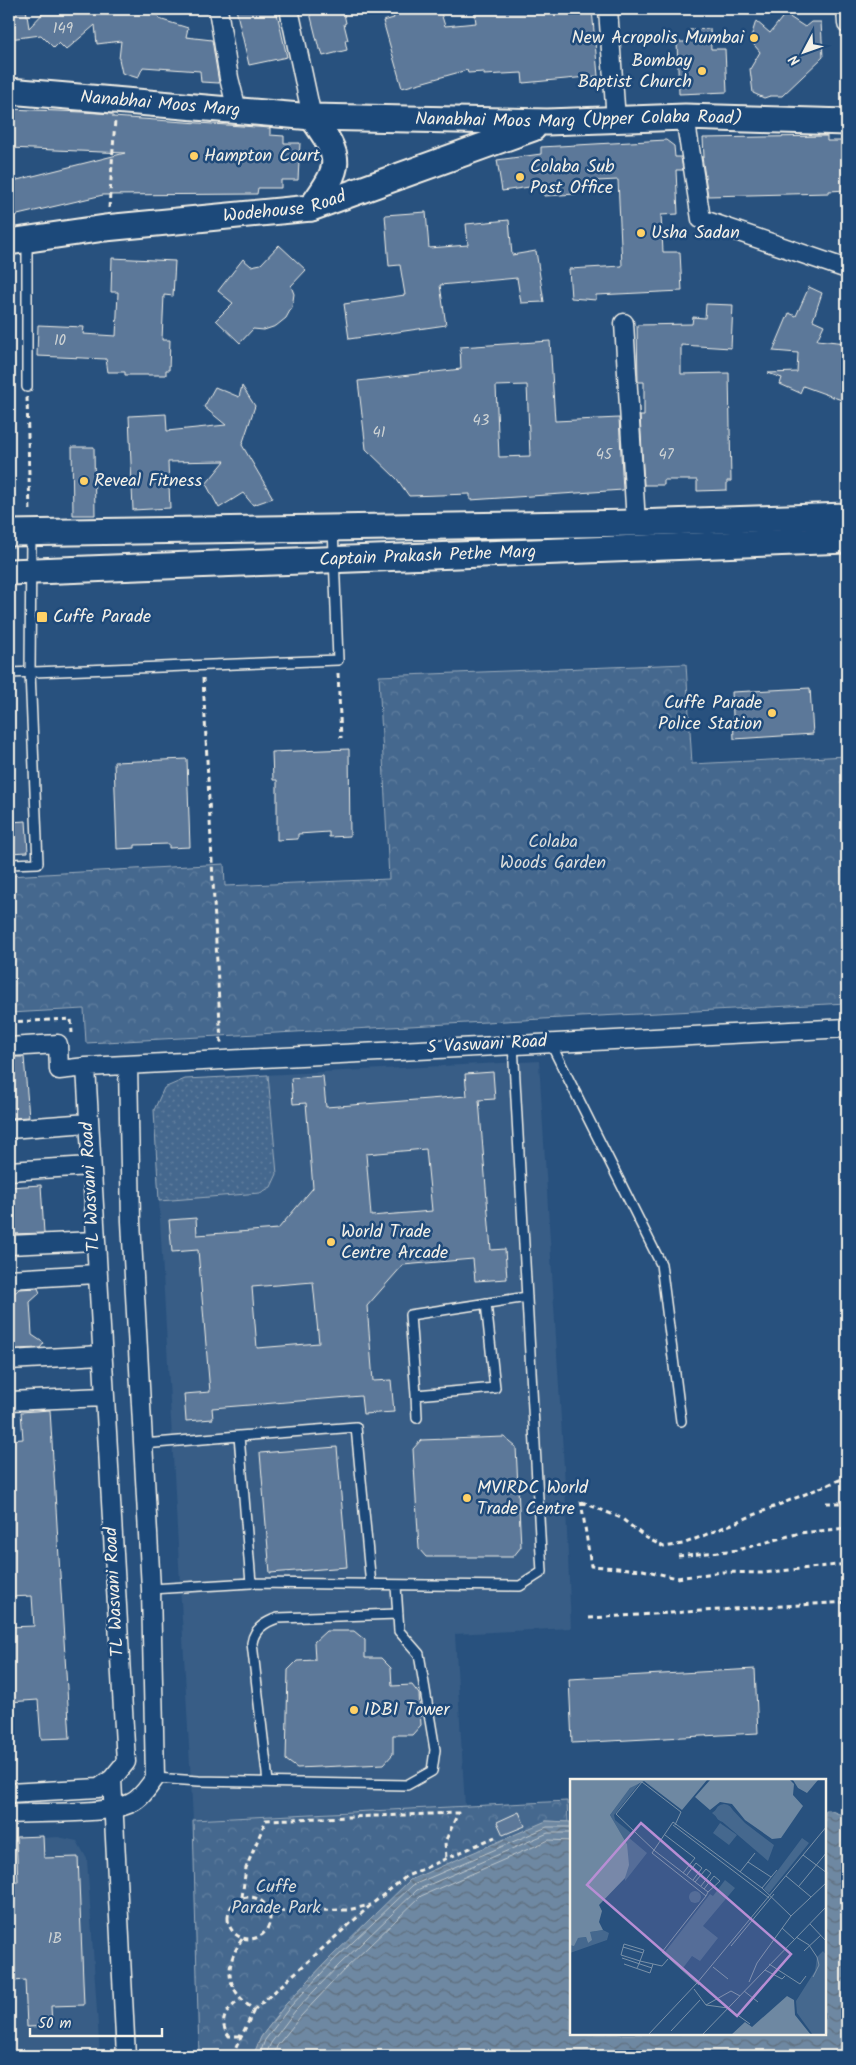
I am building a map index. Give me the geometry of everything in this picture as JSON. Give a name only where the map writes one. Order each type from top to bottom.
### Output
[{"type":"main road","name":"Nanabhai Moos Marg","points":[[9,91],[312,117]]},
{"type":"main road","name":"Nanabhai Moos Marg (Upper Colaba Road)","points":[[312,117],[547,122],[685,117],[847,122]]},
{"type":"main road","points":[[311,208],[332,177],[336,165],[330,142],[312,117]]},
{"type":"main road","name":"Wodehouse Road","points":[[18,241],[105,228],[311,208],[547,122]]},
{"type":"main road","name":"Captain Prakash Pethe Marg","points":[[20,533],[636,523],[847,516]]},
{"type":"main road","points":[[196,530],[219,564]]},
{"type":"main road","name":"Captain Prakash Pethe Marg","points":[[20,572],[334,558],[847,540]]},
{"type":"street","points":[[218,9],[229,78],[237,110]]},
{"type":"street","points":[[289,9],[312,117]]},
{"type":"street","points":[[608,9],[616,120]]},
{"type":"street","points":[[846,9],[847,24]]},
{"type":"street","points":[[685,117],[701,219],[847,269]]},
{"type":"street","points":[[624,323],[636,523]]},
{"type":"street","name":"S Vaswani Road","points":[[128,1066],[222,1059],[847,1028]]},
{"type":"street","points":[[9,1047],[58,1044],[59,1070],[128,1066]]},
{"type":"street","name":"TL Wasvani Road","points":[[128,1066],[131,1221],[150,1589],[155,1778]]},
{"type":"street","name":"TL Wasvani Road","points":[[86,1068],[94,1241],[126,1762],[112,1779]]},
{"type":"street","points":[[9,1129],[88,1123]]},
{"type":"street","points":[[9,1171],[90,1166]]},
{"type":"street","points":[[9,1245],[94,1241]]},
{"type":"street","points":[[9,1278],[96,1274]]},
{"type":"street","points":[[9,1360],[101,1355]]},
{"type":"street","points":[[9,1401],[104,1397]]},
{"type":"street","points":[[9,1814],[113,1809],[132,1803],[142,1796],[155,1778]]},
{"type":"street","points":[[9,1793],[99,1788],[112,1779]]},
{"type":"street","points":[[112,1779],[126,2056]]},
{"type":"lane","points":[[18,241],[27,387]]},
{"type":"lane","points":[[9,673],[338,660],[333,528]]},
{"type":"lane","points":[[9,864],[38,863],[30,672],[20,572],[20,533]]},
{"type":"lane","points":[[550,1042],[661,1264],[681,1421]]},
{"type":"lane","points":[[150,1589],[251,1583],[520,1586],[542,1572],[513,1044]]},
{"type":"lane","points":[[416,1418],[410,1315],[527,1297]]},
{"type":"lane","points":[[416,1395],[495,1388],[486,1303]]},
{"type":"lane","points":[[143,1444],[356,1427],[371,1585]]},
{"type":"lane","points":[[239,1436],[251,1583]]},
{"type":"lane","points":[[155,1778],[407,1785],[432,1770],[435,1750],[419,1654],[399,1631],[396,1586]]},
{"type":"lane","points":[[268,1782],[252,1643],[253,1637],[258,1630],[265,1622],[278,1618],[398,1614]]},
{"type":"path","points":[[105,228],[111,198],[116,99]]},
{"type":"path","points":[[20,533],[27,387]]},
{"type":"path","points":[[338,660],[341,738]]},
{"type":"path","points":[[202,665],[222,1059]]},
{"type":"path","points":[[847,1477],[683,1544],[664,1547],[644,1537],[621,1518],[581,1501],[591,1566],[643,1570],[677,1578],[722,1572],[762,1573],[847,1564]]},
{"type":"path","points":[[826,1503],[847,1503]]},
{"type":"path","points":[[678,1556],[738,1550],[800,1533],[847,1528]]},
{"type":"path","points":[[588,1618],[847,1602]]},
{"type":"path","points":[[242,1897],[246,1868],[266,1820],[458,1813],[445,1842],[446,1860]]},
{"type":"path","points":[[232,2056],[254,2010],[372,1904],[407,1876],[496,1837]]},
{"type":"path","points":[[242,1897],[262,1900],[270,1911],[266,1931],[255,1939],[242,1939],[228,1924],[231,1904],[242,1897]]},
{"type":"path","points":[[270,1911],[347,1910],[372,1904]]},
{"type":"path","points":[[242,1939],[232,1953],[229,1969],[232,1986],[240,2000],[254,2010]]},
{"type":"path","points":[[240,2000],[230,2007],[222,2020],[224,2030],[228,2036],[240,2036]]},
{"type":"shaded area","points":[[539,1061],[565,1484],[571,1628],[455,1634],[465,1806],[193,1820],[154,1110],[164,1088],[185,1079]]},
{"type":"shaded area","points":[[58,1837],[77,1841],[87,1859],[100,2056],[9,2056],[9,1840]]},
{"type":"green space","name":"Colaba Woods Garden","points":[[686,664],[692,764],[847,756],[847,1003],[86,1043],[84,1009],[9,1013],[9,876],[224,864],[225,886],[389,879],[379,676]]},
{"type":"green space","points":[[268,1075],[277,1174],[271,1187],[260,1193],[159,1201],[154,1110],[164,1088],[185,1079]]},
{"type":"green space","name":"Cuffe Parade Park","points":[[567,1801],[568,1822],[546,1821],[331,1957],[286,2004],[261,2037],[253,2056],[199,2056],[193,1820]]},
{"type":"water","points":[[826,1810],[847,1817],[847,2056],[253,2056],[261,2037],[286,2004],[410,1880],[546,1821],[570,1822],[570,2035],[826,2035]]},
{"type":"building","points":[[9,9],[26,9],[29,28],[47,9],[157,9],[159,19],[188,28],[186,37],[212,40],[219,83],[201,82],[200,71],[143,67],[138,78],[122,73],[119,59],[121,41],[97,44],[95,25],[66,50],[59,43],[54,48],[41,35],[9,39]]},
{"type":"building","points":[[236,9],[276,9],[287,57],[249,65]]},
{"type":"building","points":[[309,9],[343,9],[348,40],[345,40],[347,50],[323,56],[321,49],[319,49]]},
{"type":"building","points":[[391,9],[428,9],[429,13],[440,10],[445,26],[476,23],[474,9],[592,9],[598,76],[523,83],[522,73],[484,75],[484,72],[468,73],[467,70],[402,88],[383,21],[394,18]]},
{"type":"building","points":[[785,14],[805,27],[811,22],[821,22],[823,57],[782,96],[764,98],[753,93],[750,69],[760,52],[750,40],[756,21],[770,33]]},
{"type":"building","name":"Bombay Baptist Church","points":[[710,29],[711,49],[725,49],[727,92],[679,94],[677,42],[689,42],[689,30]]},
{"type":"building","points":[[9,109],[113,114],[113,117],[270,128],[270,135],[284,136],[284,143],[300,143],[298,180],[281,180],[281,188],[258,188],[257,194],[103,195],[9,217],[9,182],[125,153],[9,148]]},
{"type":"building","points":[[827,136],[827,141],[847,141],[847,190],[829,191],[829,193],[708,196],[702,157],[704,157],[703,138]]},
{"type":"building","name":"Usha Sadan","points":[[666,140],[674,146],[675,157],[681,157],[683,170],[676,170],[678,214],[661,215],[663,252],[680,252],[682,291],[596,295],[596,300],[571,298],[569,269],[622,266],[618,180],[575,182],[576,194],[544,196],[543,185],[502,191],[497,160],[541,154],[541,147]]},
{"type":"building","points":[[426,212],[429,248],[468,245],[466,224],[509,220],[512,255],[536,251],[544,302],[521,303],[517,278],[440,285],[446,325],[349,339],[344,304],[405,295],[400,265],[389,266],[385,215]]},
{"type":"building","points":[[279,245],[306,270],[291,286],[294,294],[292,307],[286,318],[276,326],[264,330],[253,329],[240,343],[216,320],[233,303],[218,291],[243,259],[251,266],[261,264]]},
{"type":"building","points":[[112,258],[175,261],[173,296],[164,295],[162,340],[170,340],[169,370],[166,370],[166,375],[125,375],[125,372],[108,372],[106,359],[37,356],[38,325],[84,327],[83,334],[116,336],[118,292],[111,292]]},
{"type":"building","points":[[809,287],[822,293],[813,320],[824,325],[817,340],[847,343],[847,402],[803,386],[800,393],[780,384],[782,378],[768,373],[797,372],[798,353],[773,351],[789,313],[796,316]]},
{"type":"building","points":[[706,304],[733,305],[731,348],[681,345],[681,374],[729,373],[731,481],[727,481],[727,490],[697,491],[697,480],[664,480],[664,485],[644,485],[640,416],[644,416],[644,382],[638,382],[637,325],[692,324],[693,317],[705,318]]},
{"type":"building","points":[[550,341],[555,421],[619,418],[623,490],[470,500],[470,494],[409,496],[397,479],[366,449],[358,381],[461,369],[460,347]],"holes":[[[527,385],[530,456],[499,457],[496,386]]]},
{"type":"building","points":[[242,386],[255,406],[242,445],[273,498],[253,505],[243,493],[219,508],[206,484],[225,461],[168,462],[170,508],[133,510],[129,416],[166,414],[167,431],[226,425],[204,407],[215,387],[239,397]]},
{"type":"building","name":"Reveal Fitness","points":[[72,447],[94,447],[95,515],[73,515]]},
{"type":"building","name":"Cuffe Parade Police Station","points":[[810,688],[813,734],[734,739],[732,692]]},
{"type":"building","points":[[349,749],[350,836],[329,837],[329,832],[298,834],[298,839],[277,840],[277,780],[273,780],[272,752]]},
{"type":"building","points":[[187,759],[190,847],[169,848],[169,844],[135,845],[135,848],[117,849],[114,762]]},
{"type":"building","points":[[26,821],[28,852],[9,853],[9,822]]},
{"type":"building","points":[[9,1057],[24,1057],[29,1117],[9,1118]]},
{"type":"building","name":"World Trade Centre Arcade","points":[[493,1072],[495,1099],[479,1100],[491,1250],[505,1249],[507,1279],[475,1281],[473,1259],[403,1265],[367,1306],[373,1381],[391,1380],[394,1412],[363,1414],[361,1396],[212,1408],[213,1419],[186,1421],[184,1394],[210,1392],[198,1250],[172,1252],[169,1220],[196,1218],[197,1235],[278,1229],[313,1188],[306,1103],[293,1104],[291,1078],[323,1076],[326,1107],[467,1096],[465,1074]],"holes":[[[426,1149],[432,1211],[371,1216],[366,1154]],[[313,1282],[319,1343],[257,1348],[252,1287]]]},
{"type":"building","points":[[41,1185],[44,1233],[9,1234],[9,1187]]},
{"type":"building","points":[[38,1288],[40,1293],[30,1302],[32,1335],[44,1343],[40,1348],[15,1349],[9,1343],[9,1298],[19,1289]]},
{"type":"building","points":[[50,1410],[70,1738],[41,1739],[38,1700],[9,1702],[9,1627],[34,1626],[32,1596],[9,1597],[9,1440],[23,1439],[21,1412]]},
{"type":"building","name":"MVIRDC World Trade Centre","points":[[504,1437],[516,1447],[521,1547],[513,1557],[426,1557],[419,1549],[413,1449],[421,1440]]},
{"type":"building","points":[[337,1447],[347,1567],[270,1573],[260,1453]]},
{"type":"building","name":"IDBI Tower","points":[[326,1631],[354,1631],[365,1640],[365,1658],[381,1658],[391,1668],[392,1686],[412,1685],[419,1694],[421,1725],[412,1735],[393,1735],[393,1754],[384,1764],[297,1768],[286,1760],[288,1670],[297,1661],[315,1660],[314,1642]]},
{"type":"building","points":[[755,1669],[758,1733],[572,1743],[569,1679]]},
{"type":"building","points":[[519,1812],[525,1826],[503,1835],[497,1822]]},
{"type":"building","points":[[43,1836],[44,1858],[78,1857],[84,2005],[51,2006],[52,2026],[27,2027],[25,1980],[14,1981],[14,1956],[9,1956],[9,1882],[18,1882],[16,1837]]},
{"type":"place","name":"New Acropolis Mumbai","points":[[754,38]]},
{"type":"place","name":"Bombay Baptist Church","points":[[702,71]]},
{"type":"place","name":"Hampton Court","points":[[194,156]]},
{"type":"place","name":"Colaba Sub Post Office","points":[[520,177]]},
{"type":"place","name":"Usha Sadan","points":[[641,233]]},
{"type":"place","name":"Reveal Fitness","points":[[84,481]]},
{"type":"place","name":"Cuffe Parade","points":[[42,617]]},
{"type":"place","name":"Cuffe Parade Police Station","points":[[772,713]]},
{"type":"place","name":"World Trade Centre Arcade","points":[[331,1242]]},
{"type":"place","name":"MVIRDC World Trade Centre","points":[[467,1498]]},
{"type":"place","name":"IDBI Tower","points":[[354,1710]]}]
